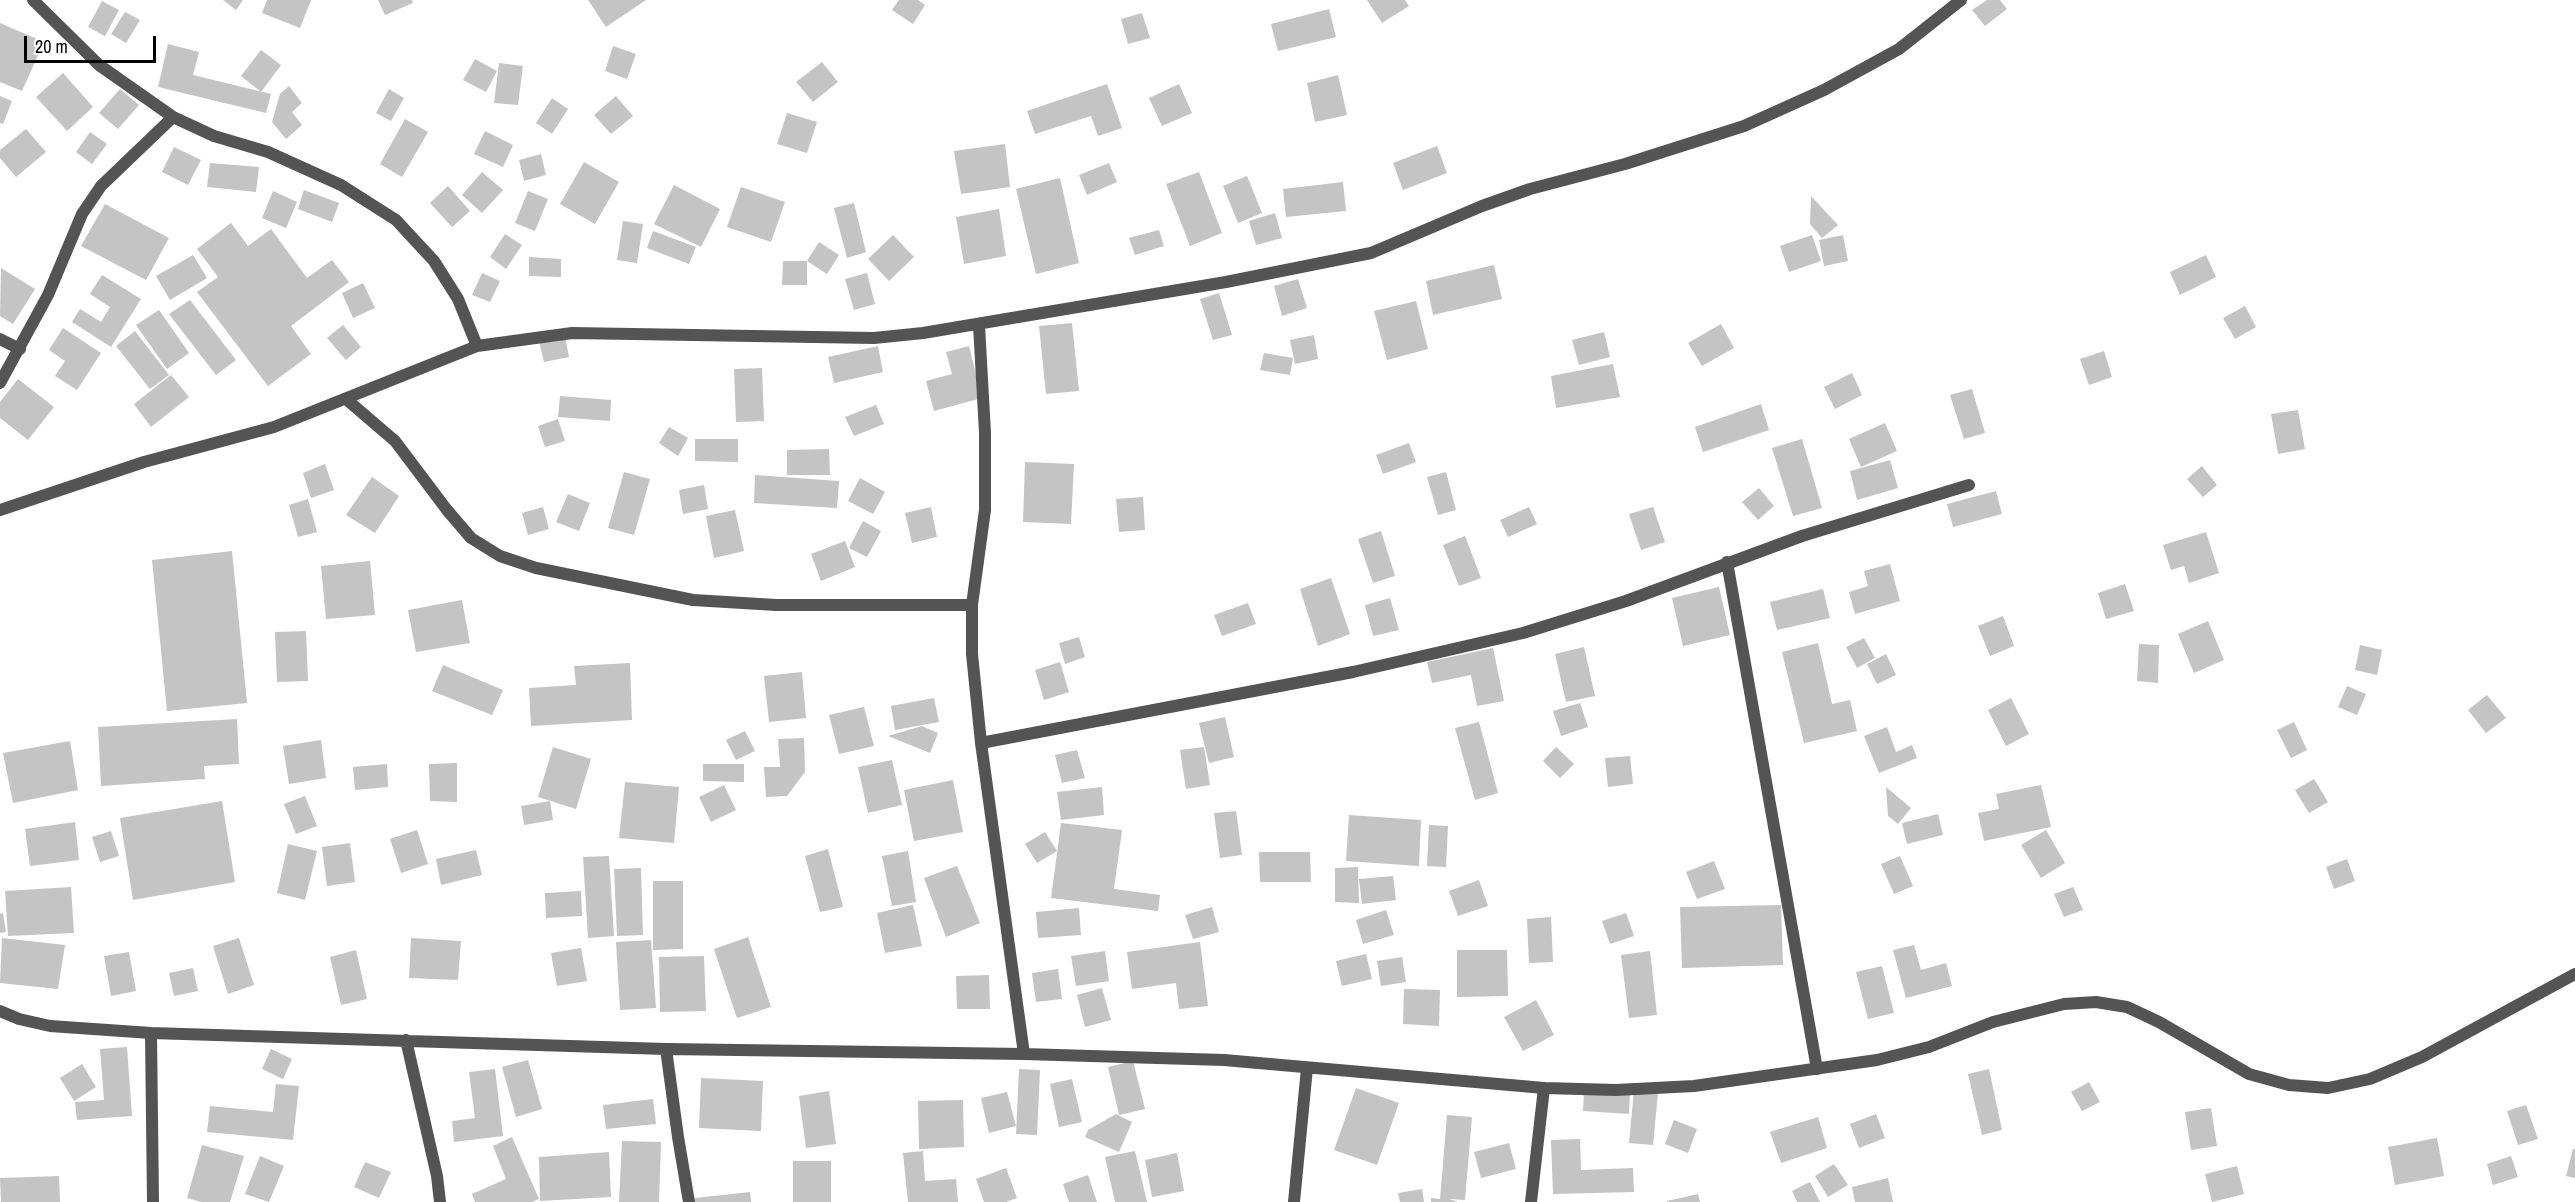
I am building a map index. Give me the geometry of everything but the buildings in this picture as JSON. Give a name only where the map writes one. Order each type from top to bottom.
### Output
[{"type":"street","points":[[33,0],[99,65],[173,117],[214,136],[268,152],[341,184],[396,220],[434,261],[459,299],[477,346]]},
{"type":"street","points":[[0,510],[144,462],[274,427],[477,346],[572,333],[874,338],[979,325],[1226,282],[1371,253],[1482,206],[1530,189],[1625,164],[1744,126],[1824,90],[1899,50],[1961,0]]},
{"type":"street","points":[[0,383],[48,295],[82,214],[101,186],[173,117]]},
{"type":"street","points":[[979,325],[985,433],[985,510],[972,605],[972,654],[981,743],[1024,1054]]},
{"type":"street","points":[[0,339],[20,349]]},
{"type":"street","points":[[346,399],[395,441],[471,538],[500,556],[536,568],[693,600],[776,605],[972,605]]},
{"type":"street","points":[[981,743],[1343,674],[1523,633],[1626,601],[1802,536],[1969,485]]},
{"type":"street","points":[[1727,562],[1818,1069]]},
{"type":"street","points":[[0,1011],[19,1019],[50,1026],[151,1033],[666,1049],[1024,1054],[1224,1060],[1544,1088],[1616,1090],[1694,1086],[1877,1060],[1929,1047],[1993,1022],[2064,1004],[2096,1002],[2127,1007],[2159,1022],[2249,1074],[2289,1085],[2328,1088],[2370,1079],[2422,1057],[2575,974]]},
{"type":"street","points":[[151,1033],[153,1202]]},
{"type":"street","points":[[406,1040],[437,1176],[440,1202]]},
{"type":"street","points":[[666,1049],[689,1202]]},
{"type":"street","points":[[1294,1202],[1308,1068]]},
{"type":"street","points":[[1532,1202],[1544,1088]]}]
